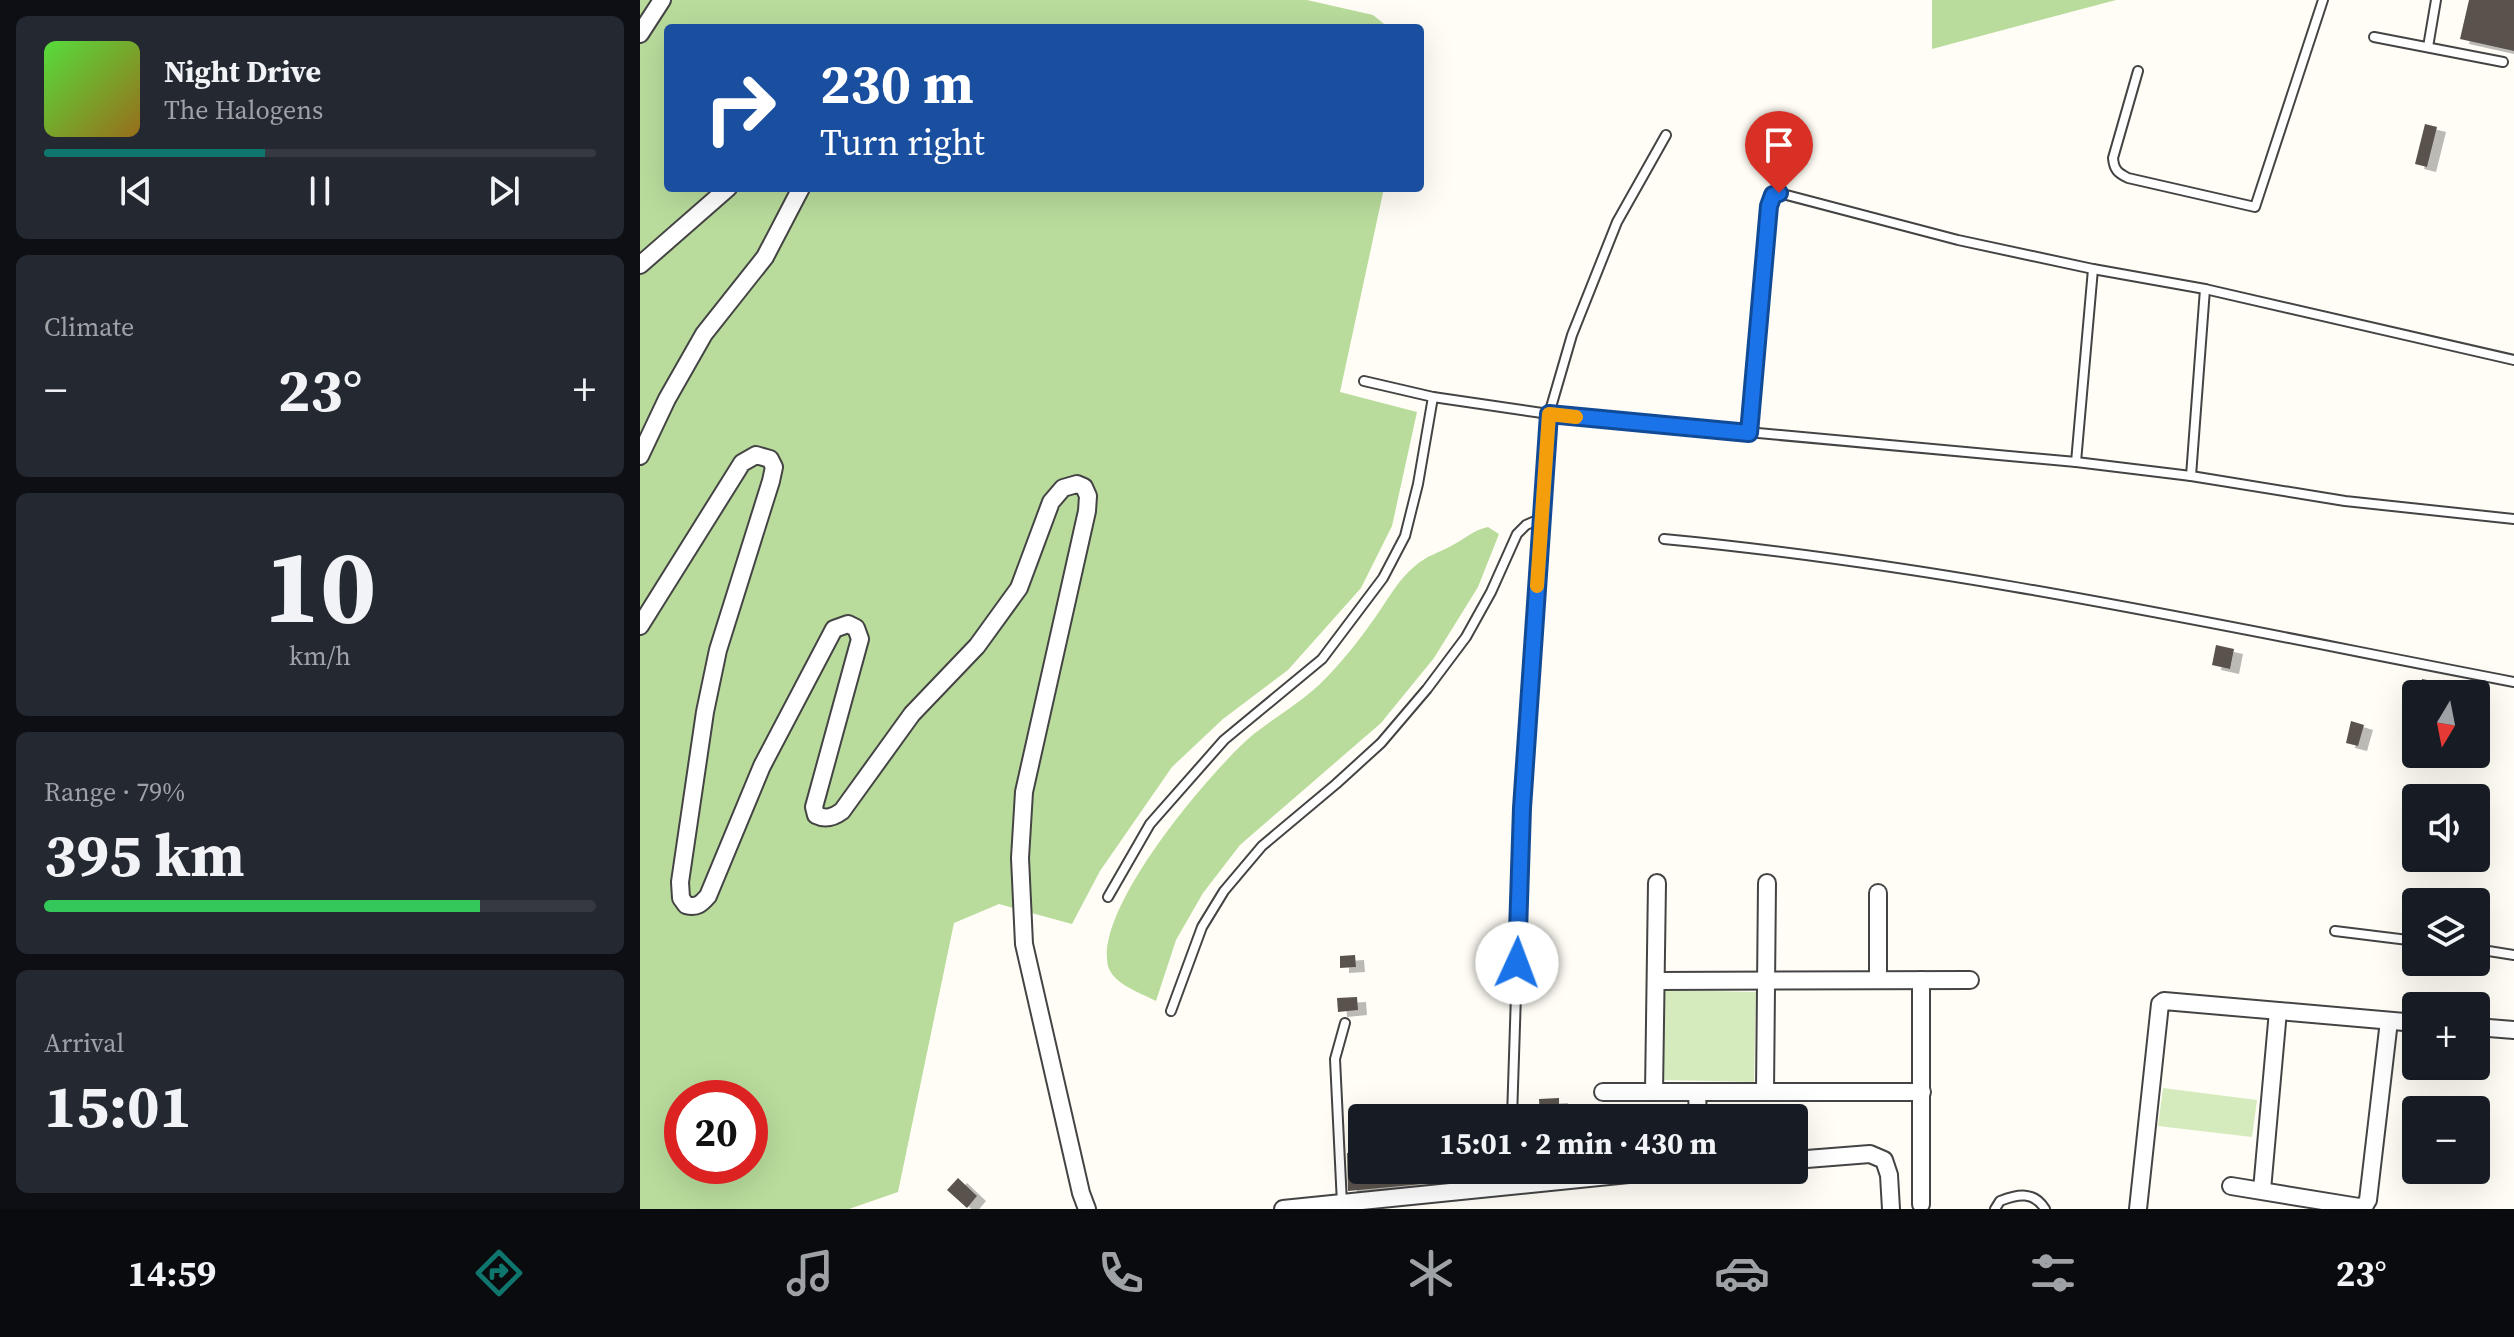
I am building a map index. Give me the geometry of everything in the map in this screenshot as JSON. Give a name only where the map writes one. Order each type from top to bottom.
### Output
[{"type":"street","points":[[640,34],[662,0]]},
{"type":"street","points":[[640,265],[723,192]]},
{"type":"street","points":[[640,456],[667,399],[704,334],[765,257],[799,192]]},
{"type":"street","points":[[640,626],[742,463],[756,455],[770,459],[774,467],[771,481],[718,650],[705,712],[680,882],[681,898],[686,905],[693,907],[708,896],[762,766],[834,629],[848,624],[856,628],[860,639],[814,807],[816,815],[823,818],[834,817],[842,811],[912,714],[977,646],[1019,588],[1051,502],[1063,488],[1077,484],[1084,487],[1088,496],[1087,511],[1024,792],[1020,858],[1024,944],[1087,1209]]},
{"type":"street","points":[[1654,1092],[1657,883]]},
{"type":"street","points":[[1765,1092],[1767,883]]},
{"type":"street","points":[[1878,893],[1878,980]]},
{"type":"street","points":[[1921,980],[1921,1204]]},
{"type":"street","points":[[1656,981],[1970,980]]},
{"type":"street","points":[[2138,1209],[2160,1004],[2167,1001],[2402,1022]]},
{"type":"street","points":[[2262,1190],[2278,1011]]},
{"type":"street","points":[[2231,1186],[2359,1207],[2365,1205],[2389,1021]]},
{"type":"street","points":[[2490,1028],[2514,1030]]},
{"type":"street","points":[[1603,1092],[1922,1092]]},
{"type":"street","points":[[1697,1092],[1697,1104]]},
{"type":"street","points":[[1808,1159],[1870,1154],[1884,1160],[1889,1175],[1891,1209]]},
{"type":"street","points":[[1283,1209],[1343,1207],[1503,1184]]},
{"type":"lane","points":[[2138,71],[2113,158],[2113,166],[2118,173],[2128,178],[2255,207],[2323,0]]},
{"type":"lane","points":[[2428,47],[2436,0]]},
{"type":"lane","points":[[2374,37],[2503,62]]},
{"type":"lane","points":[[1512,1104],[1522,808],[1549,414],[1572,335],[1617,222],[1666,135]]},
{"type":"lane","points":[[1749,433],[1769,206],[1773,195],[1779,193],[1958,240],[2205,289],[2514,360]]},
{"type":"lane","points":[[2076,462],[2093,269]]},
{"type":"lane","points":[[2191,476],[2205,289]]},
{"type":"lane","points":[[1364,381],[1433,397],[1549,414],[2076,462],[2191,476],[2345,501],[2514,519]]},
{"type":"lane","points":[[1108,897],[1150,824],[1224,740],[1322,659],[1383,578],[1405,536],[1423,459],[1433,397]]},
{"type":"lane","points":[[1171,1011],[1202,927],[1224,891],[1262,846],[1381,743],[1466,637],[1491,592],[1517,534],[1526,525],[1542,518]]},
{"type":"lane","points":[[1664,539],[1783,551],[1981,580],[2514,682]]},
{"type":"lane","points":[[2335,931],[2402,939]]},
{"type":"lane","points":[[2490,951],[2514,955]]},
{"type":"lane","points":[[1343,1207],[1335,1059],[1345,1023]]},
{"type":"lane","points":[[1995,1209],[2000,1201],[2025,1195],[2038,1198],[2045,1209]]},
{"type":"green space","points":[[640,0],[1307,0],[1373,15],[1384,24],[664,24],[664,192],[1383,192],[1340,392],[1417,412],[1392,526],[1361,588],[1288,670],[1223,719],[1172,767],[1100,871],[1072,924],[999,904],[954,923],[898,1192],[849,1209],[640,1209]]},
{"type":"green space","points":[[1932,0],[2116,0],[1932,49]]},
{"type":"green space","points":[[1488,527],[1499,534],[1478,587],[1434,658],[1381,723],[1240,845],[1203,893],[1176,940],[1156,1001],[1121,983],[1108,966],[1108,941],[1118,912],[1135,879],[1182,812],[1248,739],[1320,684],[1355,644],[1409,572],[1428,557]]},
{"type":"green space","points":[[1665,990],[1756,992],[1754,1082],[1663,1080]]},
{"type":"green space","points":[[2163,1088],[2257,1100],[2252,1137],[2158,1126]]},
{"type":"building","points":[[2469,0],[2514,0],[2514,51],[2460,39]]},
{"type":"building","points":[[2425,124],[2437,127],[2427,167],[2415,164]]},
{"type":"building","points":[[2216,645],[2234,649],[2230,669],[2212,665]]},
{"type":"building","points":[[2351,721],[2364,725],[2358,746],[2346,743]]},
{"type":"building","points":[[1355,955],[1356,967],[1340,968],[1340,956]]},
{"type":"building","points":[[1357,997],[1358,1010],[1338,1012],[1337,998]]},
{"type":"building","points":[[1559,1098],[1559,1104],[1539,1104],[1539,1099]]},
{"type":"building","points":[[1347,1153],[1348,1184],[1422,1184],[1348,1191]]},
{"type":"building","points":[[958,1178],[977,1196],[967,1208],[947,1190]]},
{"type":"slow traffic","points":[[1537,586],[1549,414],[1576,417]]},
{"type":"route","points":[[1517,963],[1522,808],[1549,414],[1749,433],[1769,206],[1773,195],[1779,193]]}]
